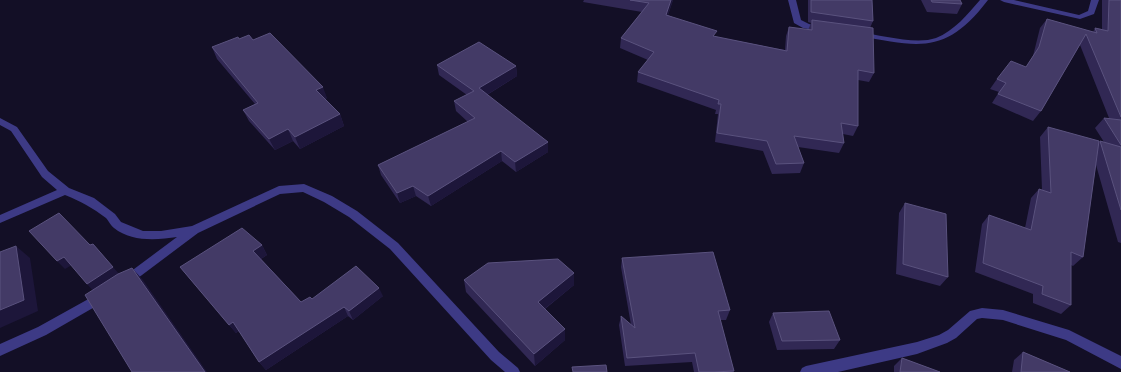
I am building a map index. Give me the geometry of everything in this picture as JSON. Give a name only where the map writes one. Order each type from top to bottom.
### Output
[{"type":"street","points":[[792,0],[796,19],[799,23],[806,26],[827,30]]},
{"type":"street","points":[[849,33],[910,41],[938,40],[966,22],[984,0]]},
{"type":"street","points":[[1004,0],[1080,17],[1091,12],[1095,0]]},
{"type":"street","points":[[0,121],[14,129],[45,174],[65,191],[90,201],[111,217],[117,225],[129,231],[143,235],[161,235],[194,230]]},
{"type":"street","points":[[0,350],[42,331],[113,288],[194,230],[279,190],[304,188],[328,199],[353,214],[394,246],[495,356],[514,372]]},
{"type":"street","points":[[0,219],[65,191]]},
{"type":"street","points":[[806,372],[896,353],[943,339],[952,334],[974,315],[982,313],[1003,314],[1069,335],[1121,363]]},
{"type":"building","points":[[630,0],[671,0],[666,15],[717,31],[713,36],[787,51],[789,27],[812,30],[812,20],[873,28],[874,73],[858,70],[858,126],[841,123],[844,143],[794,136],[804,163],[776,164],[767,141],[717,133],[721,104],[718,104],[719,100],[638,72],[654,52],[621,38],[649,3]]},
{"type":"building","points":[[811,0],[872,0],[873,21],[811,12]]},
{"type":"building","points":[[931,0],[960,0],[962,4],[932,2]]},
{"type":"building","points":[[1109,0],[1121,0],[1121,117],[1086,34],[1041,111],[998,94],[1006,83],[997,79],[1011,61],[1026,67],[1039,47],[1047,19],[1097,33],[1095,28],[1108,31]]},
{"type":"building","points":[[270,33],[323,87],[316,90],[340,114],[295,137],[288,129],[269,139],[243,110],[258,103],[212,47],[238,37],[239,39],[249,35],[253,40]]},
{"type":"building","points":[[479,42],[516,66],[479,88],[548,142],[515,162],[501,151],[428,196],[413,186],[397,193],[378,165],[475,118],[454,101],[474,91],[437,65]]},
{"type":"building","points":[[1104,118],[1121,120],[1121,145]]},
{"type":"building","points":[[1048,127],[1099,141],[1083,257],[1071,252],[1071,305],[1042,294],[1043,286],[983,263],[989,215],[1031,230],[1039,189],[1051,193]]},
{"type":"building","points":[[1100,141],[1121,147],[1121,210]]},
{"type":"building","points":[[905,203],[946,214],[948,277],[903,264]]},
{"type":"building","points":[[59,213],[90,245],[93,244],[113,267],[87,284],[64,257],[57,261],[29,231]]},
{"type":"building","points":[[242,228],[262,245],[253,251],[301,302],[310,297],[312,299],[356,266],[379,288],[349,311],[344,307],[259,362],[233,322],[229,325],[180,267]]},
{"type":"building","points":[[16,246],[24,300],[0,310],[0,252]]},
{"type":"building","points":[[713,252],[730,310],[718,311],[734,371],[699,372],[695,353],[627,358],[621,316],[635,328],[622,258]]},
{"type":"building","points":[[558,259],[574,273],[538,302],[565,329],[534,354],[464,280],[488,263]]},
{"type":"building","points":[[132,268],[205,372],[132,372],[85,295],[118,274]]},
{"type":"building","points":[[829,311],[840,340],[782,341],[773,313]]},
{"type":"building","points":[[1023,352],[1070,372],[1021,372]]},
{"type":"building","points":[[902,358],[940,372],[900,372]]},
{"type":"building","points":[[606,365],[607,372],[573,372],[572,367]]}]
